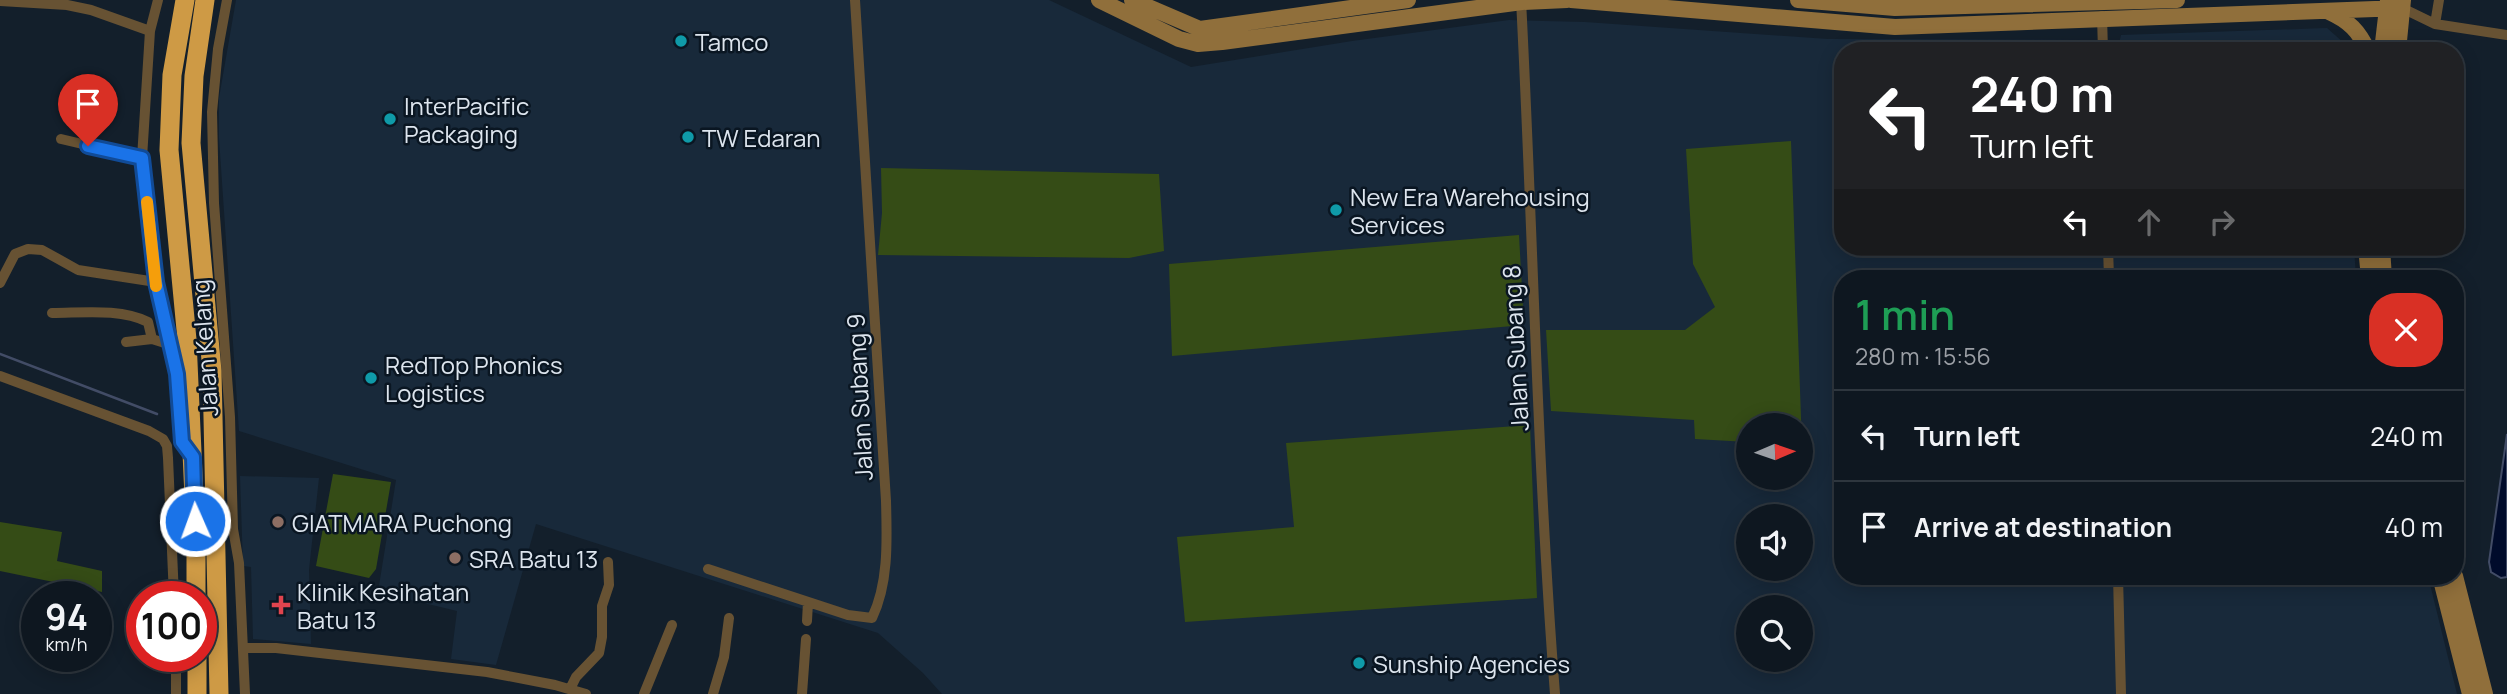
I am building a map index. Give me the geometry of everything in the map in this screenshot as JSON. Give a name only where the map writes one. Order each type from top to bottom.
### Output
[{"type":"highway","points":[[185,0],[172,75],[169,150],[184,306],[193,457],[197,581]]},
{"type":"highway","points":[[205,0],[194,76],[191,144],[212,370],[219,694]]},
{"type":"highway","points":[[197,672],[197,694]]},
{"type":"street","points":[[158,0],[150,31],[142,158],[156,282],[177,374],[182,442],[193,457]]},
{"type":"street","name":"Jalan Kelang","points":[[228,0],[218,49],[213,101],[214,204],[230,417],[233,529],[239,563],[245,694]]},
{"type":"street","name":"Jalan Subang 9","points":[[708,569],[848,615],[872,618],[878,606],[883,585],[886,501],[855,0]]},
{"type":"street","points":[[1098,0],[1179,39],[1198,44],[1522,1],[1569,0],[1895,27],[2327,11],[2395,4],[2435,24],[2507,35]]},
{"type":"street","points":[[1132,0],[1200,29],[1408,0]]},
{"type":"street","points":[[1798,0],[1895,8],[2177,0]]},
{"type":"street","points":[[1966,0],[1984,6]]},
{"type":"street","points":[[2435,24],[2439,0]]},
{"type":"street","points":[[0,1],[79,7],[150,31]]},
{"type":"street","name":"Jalan Subang 8","points":[[1522,1],[1542,494],[1555,694]]},
{"type":"street","points":[[2101,3],[2103,42]]},
{"type":"street","points":[[2384,42],[2395,4]]},
{"type":"street","points":[[2395,4],[2397,42]]},
{"type":"street","points":[[2327,11],[2345,19],[2360,34],[2364,42]]},
{"type":"street","points":[[61,139],[142,158]]},
{"type":"street","points":[[0,283],[15,254],[28,248],[42,250],[78,270],[156,282]]},
{"type":"street","points":[[52,313],[116,314],[142,319],[148,322],[152,339]]},
{"type":"street","points":[[126,342],[152,339],[168,344]]},
{"type":"street","points":[[0,376],[94,409],[163,439],[168,458],[173,581]]},
{"type":"street","points":[[570,689],[576,677],[599,653],[602,606],[609,585],[608,562]]},
{"type":"street","points":[[2118,585],[2121,694]]},
{"type":"street","points":[[2442,585],[2470,694]]},
{"type":"street","points":[[2457,585],[2486,694]]},
{"type":"street","points":[[807,621],[808,602]]},
{"type":"street","points":[[713,694],[724,657],[729,618]]},
{"type":"street","points":[[644,694],[672,625]]},
{"type":"street","points":[[802,694],[806,639]]},
{"type":"street","points":[[244,648],[276,648],[487,672],[555,690],[570,689],[586,694]]},
{"type":"street","points":[[176,672],[176,694]]},
{"type":"shaded area","points":[[236,0],[1049,0],[1191,67],[1352,41],[1509,20],[1585,22],[1828,39],[2086,40],[2102,42],[1834,42],[1834,256],[2355,256],[2355,270],[1834,270],[1834,585],[2430,585],[2457,694],[942,694],[878,633],[536,524],[496,665],[451,659],[457,611],[378,592],[396,480],[239,431],[219,138],[219,98]]},
{"type":"shaded area","points":[[2327,28],[2343,42],[2119,42],[2121,35]]},
{"type":"shaded area","name":"GIATMARA Puchong","points":[[240,476],[319,478],[309,570],[311,644],[253,639],[251,567],[243,566]]},
{"type":"green space","points":[[1791,141],[1801,413],[1736,413],[1736,441],[1695,439],[1694,420],[1551,411],[1546,330],[1685,330],[1715,307],[1693,264],[1686,149]]},
{"type":"green space","points":[[881,168],[1159,174],[1164,251],[1129,258],[878,255],[882,213]]},
{"type":"green space","points":[[1519,235],[1524,325],[1172,356],[1169,264]]},
{"type":"green space","points":[[1530,425],[1537,598],[1185,622],[1177,537],[1294,527],[1286,443]]},
{"type":"green space","points":[[333,474],[391,482],[376,569],[369,578],[316,566]]},
{"type":"green space","points":[[0,522],[62,532],[57,561],[102,571],[102,581],[49,581],[0,571]]},
{"type":"water","points":[[2507,434],[2507,577],[2501,578],[2491,572],[2489,562]]},
{"type":"waterway","points":[[0,354],[157,414]]},
{"type":"slow traffic","points":[[147,202],[156,286]]},
{"type":"place","name":"Tamco","points":[[681,41]]},
{"type":"place","name":"InterPacific Packaging","points":[[390,119]]},
{"type":"place","name":"TW Edaran","points":[[688,137]]},
{"type":"place","name":"New Era Warehousing Services","points":[[1336,210]]},
{"type":"place","name":"RedTop Phonics Logistics","points":[[371,378]]},
{"type":"place","name":"GIATMARA Puchong","points":[[278,522]]},
{"type":"place","name":"SRA Batu 13","points":[[455,558]]},
{"type":"place","name":"Klinik Kesihatan Batu 13","points":[[281,605]]},
{"type":"place","name":"Sunship Agencies","points":[[1359,663]]},
{"type":"route","points":[[88,146],[142,158],[156,282],[177,374],[182,442],[193,457],[195,521]]}]
